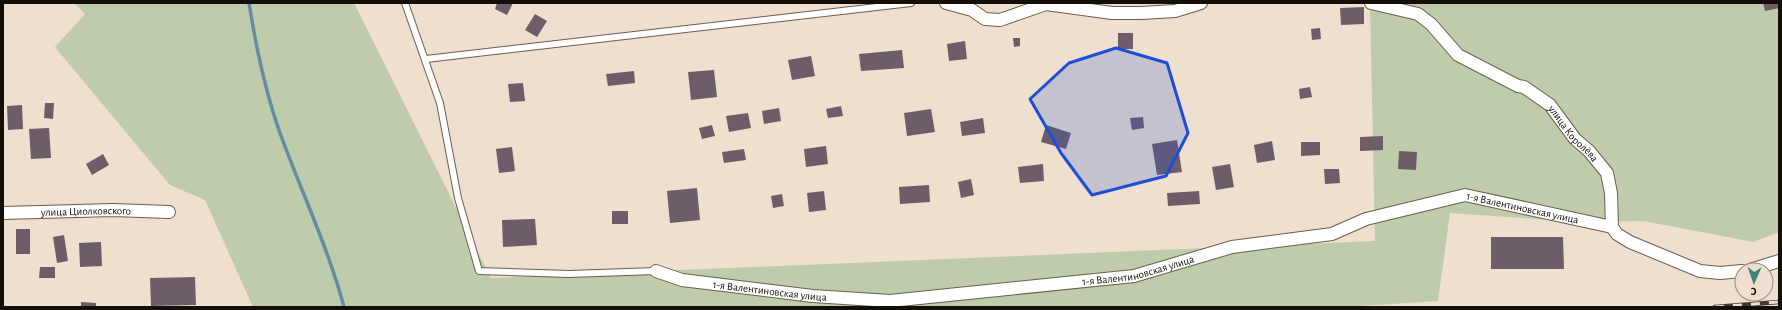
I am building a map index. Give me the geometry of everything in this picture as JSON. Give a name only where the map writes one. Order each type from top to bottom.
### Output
[{"type":"street","points":[[946,3],[972,10],[985,19],[1000,20],[1046,4],[1112,13],[1141,13],[1175,11],[1201,3]]},
{"type":"street","name":"улица Королёва","points":[[1371,3],[1418,14],[1431,24],[1458,55],[1518,86],[1524,87],[1550,106],[1576,139],[1589,151],[1607,173],[1611,193],[1612,227]]},
{"type":"street","name":"1-я Валентиновская улица","points":[[656,271],[682,280],[813,296],[890,301],[1134,276],[1232,247],[1332,234],[1366,219],[1465,195],[1612,227]]},
{"type":"street","name":"улица Циолковского","points":[[3,213],[113,210],[169,212]]},
{"type":"street","points":[[1612,227],[1617,234],[1630,242],[1700,271],[1720,273],[1734,272]]},
{"type":"lane","points":[[405,3],[426,59],[440,104],[458,198],[479,271],[569,274],[656,271]]},
{"type":"lane","points":[[426,59],[911,3]]},
{"type":"highlighted area","points":[[1116,48],[1167,63],[1188,133],[1166,176],[1092,195],[1061,153],[1030,99],[1069,63]]},
{"type":"green space","points":[[74,3],[354,3],[491,278],[1375,241],[1370,3],[1779,3],[1779,232],[1753,242],[1644,221],[1579,222],[1450,213],[1438,301],[1344,307],[253,307],[205,200],[170,185],[55,47],[85,14]]},
{"type":"building","points":[[497,3],[513,3],[507,15],[495,9]]},
{"type":"building","points":[[1763,3],[1779,3],[1779,8],[1765,11]]},
{"type":"building","points":[[1364,7],[1364,24],[1341,25],[1340,8]]},
{"type":"building","points":[[535,14],[547,21],[537,37],[525,30]]},
{"type":"building","points":[[1320,28],[1321,39],[1312,40],[1311,29]]},
{"type":"building","points":[[1118,33],[1133,33],[1133,49],[1118,49]]},
{"type":"building","points":[[1013,38],[1020,38],[1020,46],[1014,47]]},
{"type":"building","points":[[965,41],[967,59],[949,61],[947,44]]},
{"type":"building","points":[[902,50],[904,68],[861,71],[859,54]]},
{"type":"building","points":[[811,56],[815,76],[792,80],[788,60]]},
{"type":"building","points":[[714,70],[717,97],[691,100],[688,72]]},
{"type":"building","points":[[634,71],[635,83],[608,86],[606,74]]},
{"type":"building","points":[[523,83],[525,101],[510,102],[508,84]]},
{"type":"building","points":[[1310,87],[1312,97],[1300,99],[1299,89]]},
{"type":"building","points":[[45,103],[54,103],[53,119],[44,118]]},
{"type":"building","points":[[22,105],[23,129],[8,130],[7,106]]},
{"type":"building","points":[[841,106],[843,116],[828,118],[826,109]]},
{"type":"building","points":[[779,108],[781,121],[764,124],[762,111]]},
{"type":"building","points":[[931,109],[935,132],[907,136],[904,113]]},
{"type":"building","points":[[748,113],[751,128],[729,132],[726,116]]},
{"type":"building","points":[[1143,117],[1144,128],[1132,130],[1130,118]]},
{"type":"building","points":[[983,118],[985,133],[962,136],[960,122]]},
{"type":"building","points":[[712,125],[715,136],[702,139],[699,128]]},
{"type":"building","points":[[1046,125],[1071,133],[1066,149],[1041,142]]},
{"type":"building","points":[[49,128],[51,158],[31,159],[29,129]]},
{"type":"building","points":[[1383,136],[1383,150],[1360,151],[1360,137]]},
{"type":"building","points":[[1177,140],[1182,172],[1157,175],[1152,144]]},
{"type":"building","points":[[1272,141],[1275,160],[1257,163],[1254,145]]},
{"type":"building","points":[[1301,142],[1320,142],[1320,155],[1301,156]]},
{"type":"building","points":[[826,146],[828,164],[806,167],[804,149]]},
{"type":"building","points":[[512,147],[515,171],[499,173],[496,149]]},
{"type":"building","points":[[744,149],[746,160],[724,163],[722,152]]},
{"type":"building","points":[[1399,151],[1417,152],[1416,170],[1398,169]]},
{"type":"building","points":[[103,154],[109,165],[92,175],[86,164]]},
{"type":"building","points":[[1043,164],[1044,181],[1020,183],[1018,167]]},
{"type":"building","points":[[1230,164],[1234,187],[1216,190],[1212,167]]},
{"type":"building","points":[[1324,169],[1339,169],[1340,183],[1325,184]]},
{"type":"building","points":[[971,179],[974,195],[961,198],[958,182]]},
{"type":"building","points":[[929,185],[930,202],[900,204],[899,187]]},
{"type":"building","points":[[697,188],[700,220],[670,223],[667,191]]},
{"type":"building","points":[[824,191],[826,210],[809,212],[807,193]]},
{"type":"building","points":[[1199,191],[1200,204],[1168,206],[1167,193]]},
{"type":"building","points":[[782,194],[784,206],[773,208],[771,196]]},
{"type":"building","points":[[612,211],[628,211],[628,224],[612,224]]},
{"type":"building","points":[[535,219],[537,245],[503,247],[502,220]]},
{"type":"building","points":[[16,229],[30,229],[30,254],[16,254]]},
{"type":"building","points":[[64,235],[68,261],[57,263],[53,237]]},
{"type":"building","points":[[1491,237],[1563,237],[1564,269],[1491,269]]},
{"type":"building","points":[[101,242],[102,266],[80,267],[79,243]]},
{"type":"building","points":[[40,267],[55,267],[55,278],[39,278]]},
{"type":"building","points":[[195,277],[196,305],[151,306],[150,278]]},
{"type":"building","points":[[81,302],[96,303],[96,307],[81,307]]},
{"type":"waterway","points":[[249,3],[270,101],[288,155],[338,285],[344,307]]},
{"type":"railway","points":[[1715,307],[1779,302]]}]
